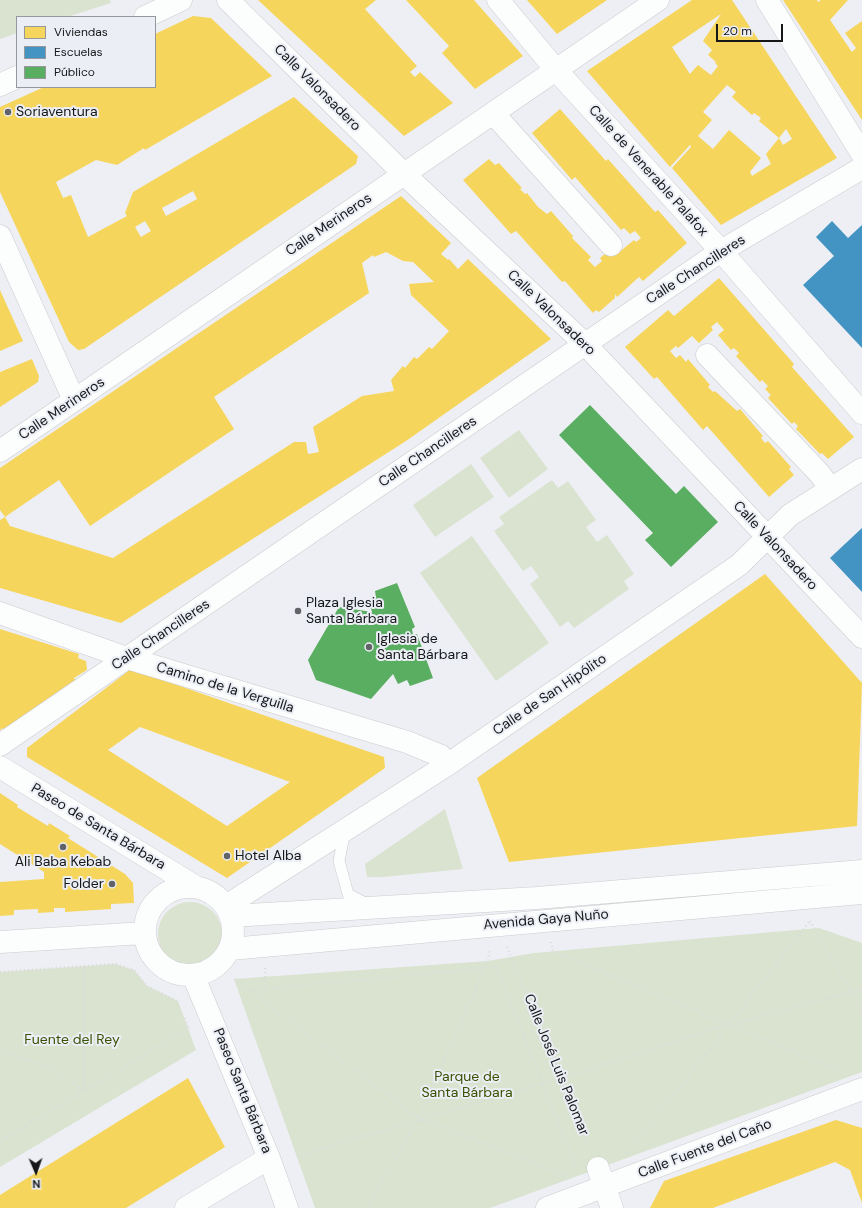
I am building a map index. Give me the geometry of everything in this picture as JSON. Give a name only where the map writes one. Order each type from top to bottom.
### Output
[{"type":"street","points":[[147,16],[182,0]]},
{"type":"street","name":"Calle Valonsadero","points":[[228,0],[404,174],[585,344],[862,637]]},
{"type":"street","name":"Calle de Venerable Palafox","points":[[498,0],[556,70],[721,250],[862,413]]},
{"type":"street","name":"Calle Merineros","points":[[0,451],[658,0]]},
{"type":"street","points":[[767,0],[862,154]]},
{"type":"street","points":[[0,85],[16,77]]},
{"type":"street","points":[[493,113],[611,245]]},
{"type":"street","name":"Calle Chancilleres","points":[[0,745],[721,250],[862,168]]},
{"type":"street","points":[[0,236],[74,400]]},
{"type":"street","points":[[707,356],[819,473],[831,489]]},
{"type":"street","name":"Calle de San Hipólito","points":[[229,911],[345,830],[447,765],[739,565],[790,515],[862,469]]},
{"type":"street","name":"Camino de la Verguilla","points":[[0,613],[127,658],[407,742],[441,756],[447,765]]},
{"type":"street","name":"Paseo de Santa Bárbara","points":[[0,768],[196,887]]},
{"type":"street","name":"Avenida Gaya Nuño","points":[[229,911],[374,908],[537,898],[862,871]]},
{"type":"street","points":[[182,887],[196,887],[213,893],[229,911],[234,927],[230,949],[221,962],[209,971],[193,975],[179,974],[166,969],[155,959],[147,947],[144,933],[146,920],[151,908],[159,898],[170,890],[182,887]]},
{"type":"street","points":[[852,894],[862,902]]},
{"type":"street","name":"Avenida Gaya Nuño","points":[[230,949],[852,894]]},
{"type":"street","points":[[0,942],[144,933]]},
{"type":"street","name":"Paseo Santa Bárbara","points":[[193,975],[209,1010],[269,1158],[287,1208]]},
{"type":"street","name":"Calle Fuente del Caño","points":[[547,1208],[592,1182],[862,1089]]},
{"type":"street","points":[[186,1208],[269,1158]]},
{"type":"street","points":[[592,1182],[612,1208]]},
{"type":"lane","points":[[345,830],[339,861],[348,894],[374,908]]},
{"type":"path","points":[[798,899],[853,993],[862,1012]]},
{"type":"path","points":[[548,920],[553,951],[845,1073]]},
{"type":"path","points":[[624,1159],[810,920]]},
{"type":"path","points":[[367,1208],[419,1118],[488,961],[496,925]]},
{"type":"path","name":"Calle José Luis Palomar","points":[[496,925],[512,957],[561,1078],[592,1182]]},
{"type":"path","points":[[0,972],[115,964],[134,970],[147,986],[178,1001],[181,1008]]},
{"type":"path","points":[[84,966],[84,1091]]},
{"type":"path","points":[[248,990],[496,967],[542,1083],[592,1182]]},
{"type":"path","points":[[234,979],[419,1118],[592,1182]]},
{"type":"path","points":[[297,1156],[419,1118],[561,1078],[729,1024],[862,990]]},
{"type":"path","points":[[0,1141],[189,1029],[209,1010]]},
{"type":"path","points":[[184,1015],[189,1029]]},
{"type":"path","points":[[0,1050],[55,1070],[84,1091]]},
{"type":"green space","points":[[0,0],[110,0],[111,3],[70,16],[16,16],[16,33],[0,39]]},
{"type":"green space","points":[[519,430],[548,469],[509,498],[480,458]]},
{"type":"green space","points":[[471,464],[494,497],[435,537],[413,505]]},
{"type":"green space","points":[[552,480],[558,488],[568,481],[596,520],[586,527],[597,542],[607,535],[634,574],[624,581],[629,589],[574,628],[568,621],[560,627],[530,584],[539,577],[531,566],[523,571],[494,531],[504,524],[499,517]]},
{"type":"green space","points":[[472,536],[549,643],[496,681],[420,573]]},
{"type":"green space","points":[[445,809],[463,869],[383,877],[367,877],[365,864]]},
{"type":"green space","points":[[184,902],[196,902],[213,911],[220,922],[222,934],[220,946],[213,957],[196,966],[184,966],[172,961],[163,952],[158,940],[158,928],[163,916],[172,907]]},
{"type":"green space","name":"Parque de Santa Bárbara","points":[[819,928],[862,943],[862,1072],[490,1208],[315,1208],[234,979],[488,961],[534,953]]},
{"type":"green space","name":"Fuente del Rey","points":[[115,964],[134,970],[147,986],[178,1001],[196,1050],[0,1167],[0,972]]},
{"type":"building: Viviendas","points":[[258,0],[376,0],[365,9],[417,66],[410,72],[415,77],[420,72],[453,103],[404,136]]},
{"type":"building: Viviendas","points":[[406,0],[474,0],[523,56],[475,89],[442,53],[449,46]]},
{"type":"building: Viviendas","points":[[527,0],[607,0],[557,34]]},
{"type":"building: Viviendas","points":[[692,0],[732,0],[837,158],[721,225],[672,168],[691,147],[690,145],[670,167],[587,71]],"holes":[[[721,14],[703,41],[712,50],[708,55],[716,62],[715,63],[718,66],[711,75],[698,65],[690,74],[672,47]],[[727,85],[736,92],[732,97],[752,115],[754,113],[761,118],[759,121],[779,138],[766,154],[771,164],[752,176],[750,172],[761,158],[729,130],[713,149],[698,136],[712,120],[703,112]],[[786,129],[792,139],[783,145],[779,138]]]},
{"type":"building: Viviendas","points":[[783,0],[817,0],[818,2],[821,0],[848,0],[830,20],[852,52],[856,48],[845,33],[862,21],[862,120]]},
{"type":"building: Viviendas","points":[[193,16],[211,18],[272,76],[145,150],[144,148],[117,165],[96,160],[56,182],[63,198],[71,195],[88,237],[127,216],[125,213],[133,192],[294,97],[358,156],[356,164],[84,349],[78,350],[69,342],[0,192],[0,107],[42,88],[156,88],[156,34]],"holes":[[[193,191],[197,199],[166,216],[162,208]],[[145,221],[151,231],[141,237],[135,227]]]},
{"type":"building: Viviendas","points":[[560,109],[606,161],[608,159],[655,212],[658,210],[687,243],[643,281],[639,277],[617,297],[615,294],[615,298],[599,312],[596,310],[593,313],[565,281],[562,282],[516,231],[511,234],[463,180],[489,159],[495,165],[499,163],[522,188],[520,189],[525,194],[527,193],[538,207],[547,214],[551,211],[573,236],[572,238],[591,257],[588,260],[595,267],[602,261],[600,258],[613,247],[618,253],[634,240],[636,242],[641,238],[635,231],[630,234],[624,228],[621,230],[575,177],[572,180],[532,133]]},
{"type":"building: Viviendas","points":[[401,196],[451,243],[441,254],[448,260],[449,259],[458,269],[468,259],[551,339],[406,441],[121,623],[0,588],[0,520],[5,517],[0,510],[0,468]],"holes":[[[386,252],[403,261],[413,262],[434,282],[409,284],[411,295],[449,331],[432,349],[429,347],[417,359],[414,357],[405,368],[403,366],[391,380],[394,391],[362,396],[313,427],[319,452],[308,454],[306,442],[294,442],[113,558],[10,526],[5,517],[59,480],[90,526],[234,429],[214,397],[369,293],[362,263],[373,255],[374,257]]]},
{"type":"building: Viviendas","points":[[719,278],[794,364],[792,367],[854,437],[828,459],[822,453],[820,454],[796,429],[798,426],[794,422],[792,424],[768,398],[771,395],[765,389],[768,386],[762,380],[760,382],[736,356],[739,353],[734,348],[731,350],[718,335],[724,330],[717,322],[711,327],[713,330],[699,343],[692,336],[678,348],[676,346],[670,351],[676,358],[680,355],[686,362],[688,359],[710,385],[708,387],[713,392],[715,391],[737,411],[740,409],[763,436],[761,438],[765,443],[768,441],[791,467],[789,469],[794,475],[769,497],[707,426],[703,430],[657,377],[654,379],[625,347],[668,310],[674,316]]},
{"type":"building: Viviendas","points":[[0,290],[23,341],[0,351]]},
{"type":"building: Viviendas","points":[[32,359],[39,376],[38,382],[0,407],[0,372]]},
{"type":"building: Viviendas","points":[[765,574],[862,683],[857,826],[509,862],[477,778]]},
{"type":"building: Viviendas","points":[[0,629],[79,654],[78,658],[86,661],[87,670],[74,678],[76,681],[5,731],[3,728],[0,730]]},
{"type":"building: Viviendas","points":[[131,669],[384,757],[385,768],[227,878],[27,757],[27,748]],"holes":[[[140,727],[290,782],[227,826],[108,750]]]},
{"type":"building: Viviendas","points":[[0,793],[18,805],[17,807],[48,826],[49,823],[70,836],[68,838],[125,874],[133,883],[134,903],[111,904],[111,909],[65,912],[65,908],[54,908],[54,912],[38,913],[38,909],[14,910],[14,915],[0,916],[0,882],[44,879],[44,872],[0,844]]},
{"type":"building: Viviendas","points":[[188,1078],[225,1147],[126,1208],[0,1208],[0,1195]]},
{"type":"building: Viviendas","points":[[836,1120],[862,1128],[862,1203],[850,1170],[835,1162],[713,1208],[650,1208],[664,1181]]},
{"type":"building: Escuelas","points":[[832,221],[848,238],[862,225],[862,348],[803,285],[834,256],[816,237]]},
{"type":"building: Escuelas","points":[[862,528],[862,592],[830,558]]},
{"type":"building: Público","points":[[590,405],[676,494],[684,486],[718,522],[671,567],[645,540],[653,533],[559,435]]},
{"type":"building: Público","name":"Iglesia de Santa Bárbara","points":[[397,583],[415,627],[412,629],[413,635],[417,634],[433,678],[410,686],[407,680],[398,684],[393,674],[371,699],[316,680],[308,660],[339,607],[372,612],[369,602],[376,598],[375,591]]},
{"type":"place","name":"Soriaventura","points":[[8,112]]},
{"type":"place","name":"Plaza Iglesia Santa Bárbara","points":[[298,611]]},
{"type":"place","name":"Iglesia de Santa Bárbara","points":[[369,647]]},
{"type":"place","name":"Ali Baba Kebab","points":[[63,847]]},
{"type":"place","name":"Hotel Alba","points":[[227,856]]},
{"type":"place","name":"Folder","points":[[112,884]]}]
